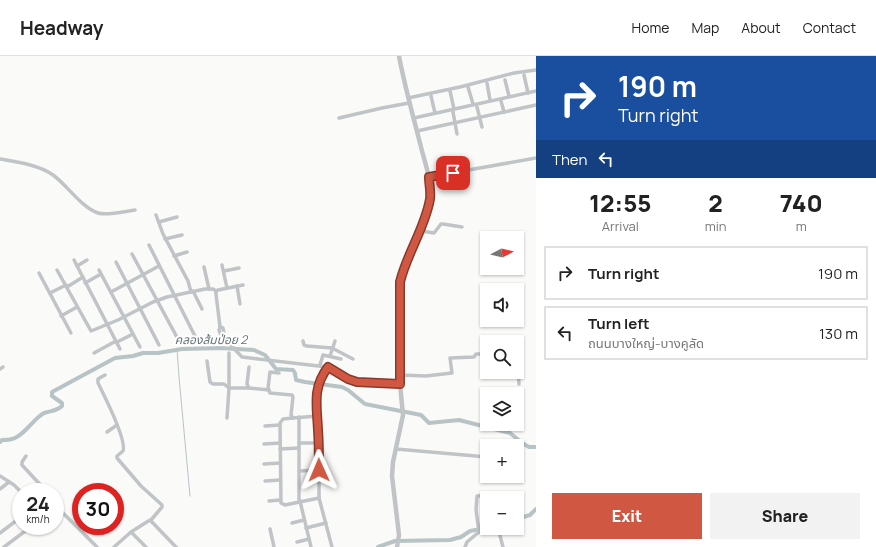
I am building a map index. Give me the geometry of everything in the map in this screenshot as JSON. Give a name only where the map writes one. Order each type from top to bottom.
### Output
[{"type":"street","points":[[398,545],[399,535],[392,476],[402,413],[400,384],[400,282],[403,271],[421,231],[430,199],[429,177],[409,103],[399,56]]},
{"type":"street","points":[[408,98],[460,87],[514,73],[536,70]]},
{"type":"street","points":[[524,76],[528,92]]},
{"type":"street","points":[[505,80],[509,96]]},
{"type":"street","points":[[487,83],[490,100]]},
{"type":"street","points":[[468,87],[472,104]]},
{"type":"street","points":[[450,91],[457,134]]},
{"type":"street","points":[[414,118],[435,113],[453,111],[472,104],[536,91]]},
{"type":"street","points":[[431,96],[435,113]]},
{"type":"street","points":[[501,101],[504,112]]},
{"type":"street","points":[[339,118],[409,103]]},
{"type":"street","points":[[417,131],[455,124],[536,105]]},
{"type":"street","points":[[477,107],[482,126]]},
{"type":"street","points":[[429,177],[536,158]]},
{"type":"street","points":[[0,159],[18,162],[47,171],[92,210],[99,213],[135,210]]},
{"type":"street","points":[[156,214],[174,256],[202,309]]},
{"type":"street","points":[[159,222],[177,217]]},
{"type":"street","points":[[421,231],[434,233],[441,224],[462,227]]},
{"type":"street","points":[[166,239],[182,235]]},
{"type":"street","points":[[149,245],[198,342]]},
{"type":"street","points":[[174,256],[187,252]]},
{"type":"street","points":[[132,254],[179,341]]},
{"type":"street","points":[[74,260],[120,349]]},
{"type":"street","points":[[77,266],[87,260]]},
{"type":"street","points":[[116,262],[159,345]]},
{"type":"street","points":[[222,265],[227,288]]},
{"type":"street","points":[[111,292],[159,266]]},
{"type":"street","points":[[204,267],[209,289]]},
{"type":"street","points":[[224,271],[239,268]]},
{"type":"street","points":[[57,270],[91,331],[157,301],[174,295],[209,289],[216,291],[243,285]]},
{"type":"street","points":[[85,283],[100,272],[140,347]]},
{"type":"street","points":[[39,273],[71,333]]},
{"type":"street","points":[[50,293],[83,277]]},
{"type":"street","points":[[237,286],[240,304]]},
{"type":"street","points":[[216,291],[220,327],[219,330],[221,336],[225,338],[242,357],[320,365],[328,367],[348,379],[357,382],[400,384]]},
{"type":"street","points":[[62,316],[77,307]]},
{"type":"street","points":[[94,353],[133,334]]},
{"type":"street","points":[[303,340],[304,345],[332,348],[353,359]]},
{"type":"street","points":[[330,356],[335,341]]},
{"type":"street","points":[[227,418],[229,353]]},
{"type":"street","points":[[400,375],[426,376],[452,373],[450,358],[474,357],[476,354],[480,354]]},
{"type":"street","points":[[320,365],[322,355],[341,359]]},
{"type":"street","points":[[207,361],[210,382],[213,384],[224,384],[229,388],[268,390],[270,392],[292,395],[291,415],[293,418]]},
{"type":"street","points":[[249,367],[247,384],[249,388]]},
{"type":"street","points":[[328,367],[318,387],[316,401],[319,443],[320,498],[332,547]]},
{"type":"street","points":[[268,390],[270,372],[279,373]]},
{"type":"street","points":[[105,375],[98,379],[98,383],[123,439],[125,448],[117,456],[118,460],[141,486],[162,505],[151,520],[131,532],[114,547]]},
{"type":"street","points":[[519,379],[519,384]]},
{"type":"street","points":[[317,416],[283,419],[280,425],[280,500],[282,505],[320,498]]},
{"type":"street","points":[[299,417],[299,502],[311,547]]},
{"type":"street","points":[[107,432],[117,425]]},
{"type":"street","points":[[265,426],[280,425]]},
{"type":"street","points":[[264,444],[280,443]]},
{"type":"street","points":[[299,443],[319,443]]},
{"type":"street","points":[[280,449],[299,448]]},
{"type":"street","points":[[396,449],[480,456]]},
{"type":"street","points":[[26,456],[22,462],[22,465],[39,483]]},
{"type":"street","points":[[264,464],[280,463]]},
{"type":"street","points":[[299,471],[319,470]]},
{"type":"street","points":[[0,476],[12,484]]},
{"type":"street","points":[[265,481],[280,480]]},
{"type":"street","points":[[0,489],[9,482]]},
{"type":"street","points":[[465,547],[467,542],[479,532],[476,510],[477,496],[480,496]]},
{"type":"street","points":[[269,501],[280,500]]},
{"type":"street","points":[[64,516],[97,547]]},
{"type":"street","points":[[151,520],[176,547]]},
{"type":"street","points":[[292,523],[304,520]]},
{"type":"street","points":[[306,528],[326,523]]},
{"type":"street","points":[[0,533],[12,524]]},
{"type":"street","points":[[270,529],[274,547]]},
{"type":"street","points":[[131,532],[146,547]]},
{"type":"street","points":[[4,547],[20,535]]},
{"type":"street","points":[[500,535],[502,547]]},
{"type":"street","points":[[297,542],[309,539]]},
{"type":"waterway","name":"คลองส้มป่อย 2","points":[[0,442],[2,440],[16,438],[44,413],[53,411],[62,406],[62,403],[52,396],[52,392],[115,358],[143,353],[158,353],[182,349],[220,348],[254,350],[265,355],[276,369],[293,370],[296,380],[342,387],[365,404],[421,415],[429,423],[459,420],[510,433],[529,447],[536,447]]},
{"type":"waterway","points":[[177,349],[190,496]]},
{"type":"waterway","points":[[524,517],[530,515],[536,509]]},
{"type":"waterway","points":[[378,547],[395,541],[450,540],[461,537],[470,531],[480,529]]},
{"type":"route","points":[[319,470],[316,401],[318,387],[328,367],[348,379],[357,382],[400,384],[400,282],[403,271],[421,231],[430,199],[429,177],[453,173]]}]
